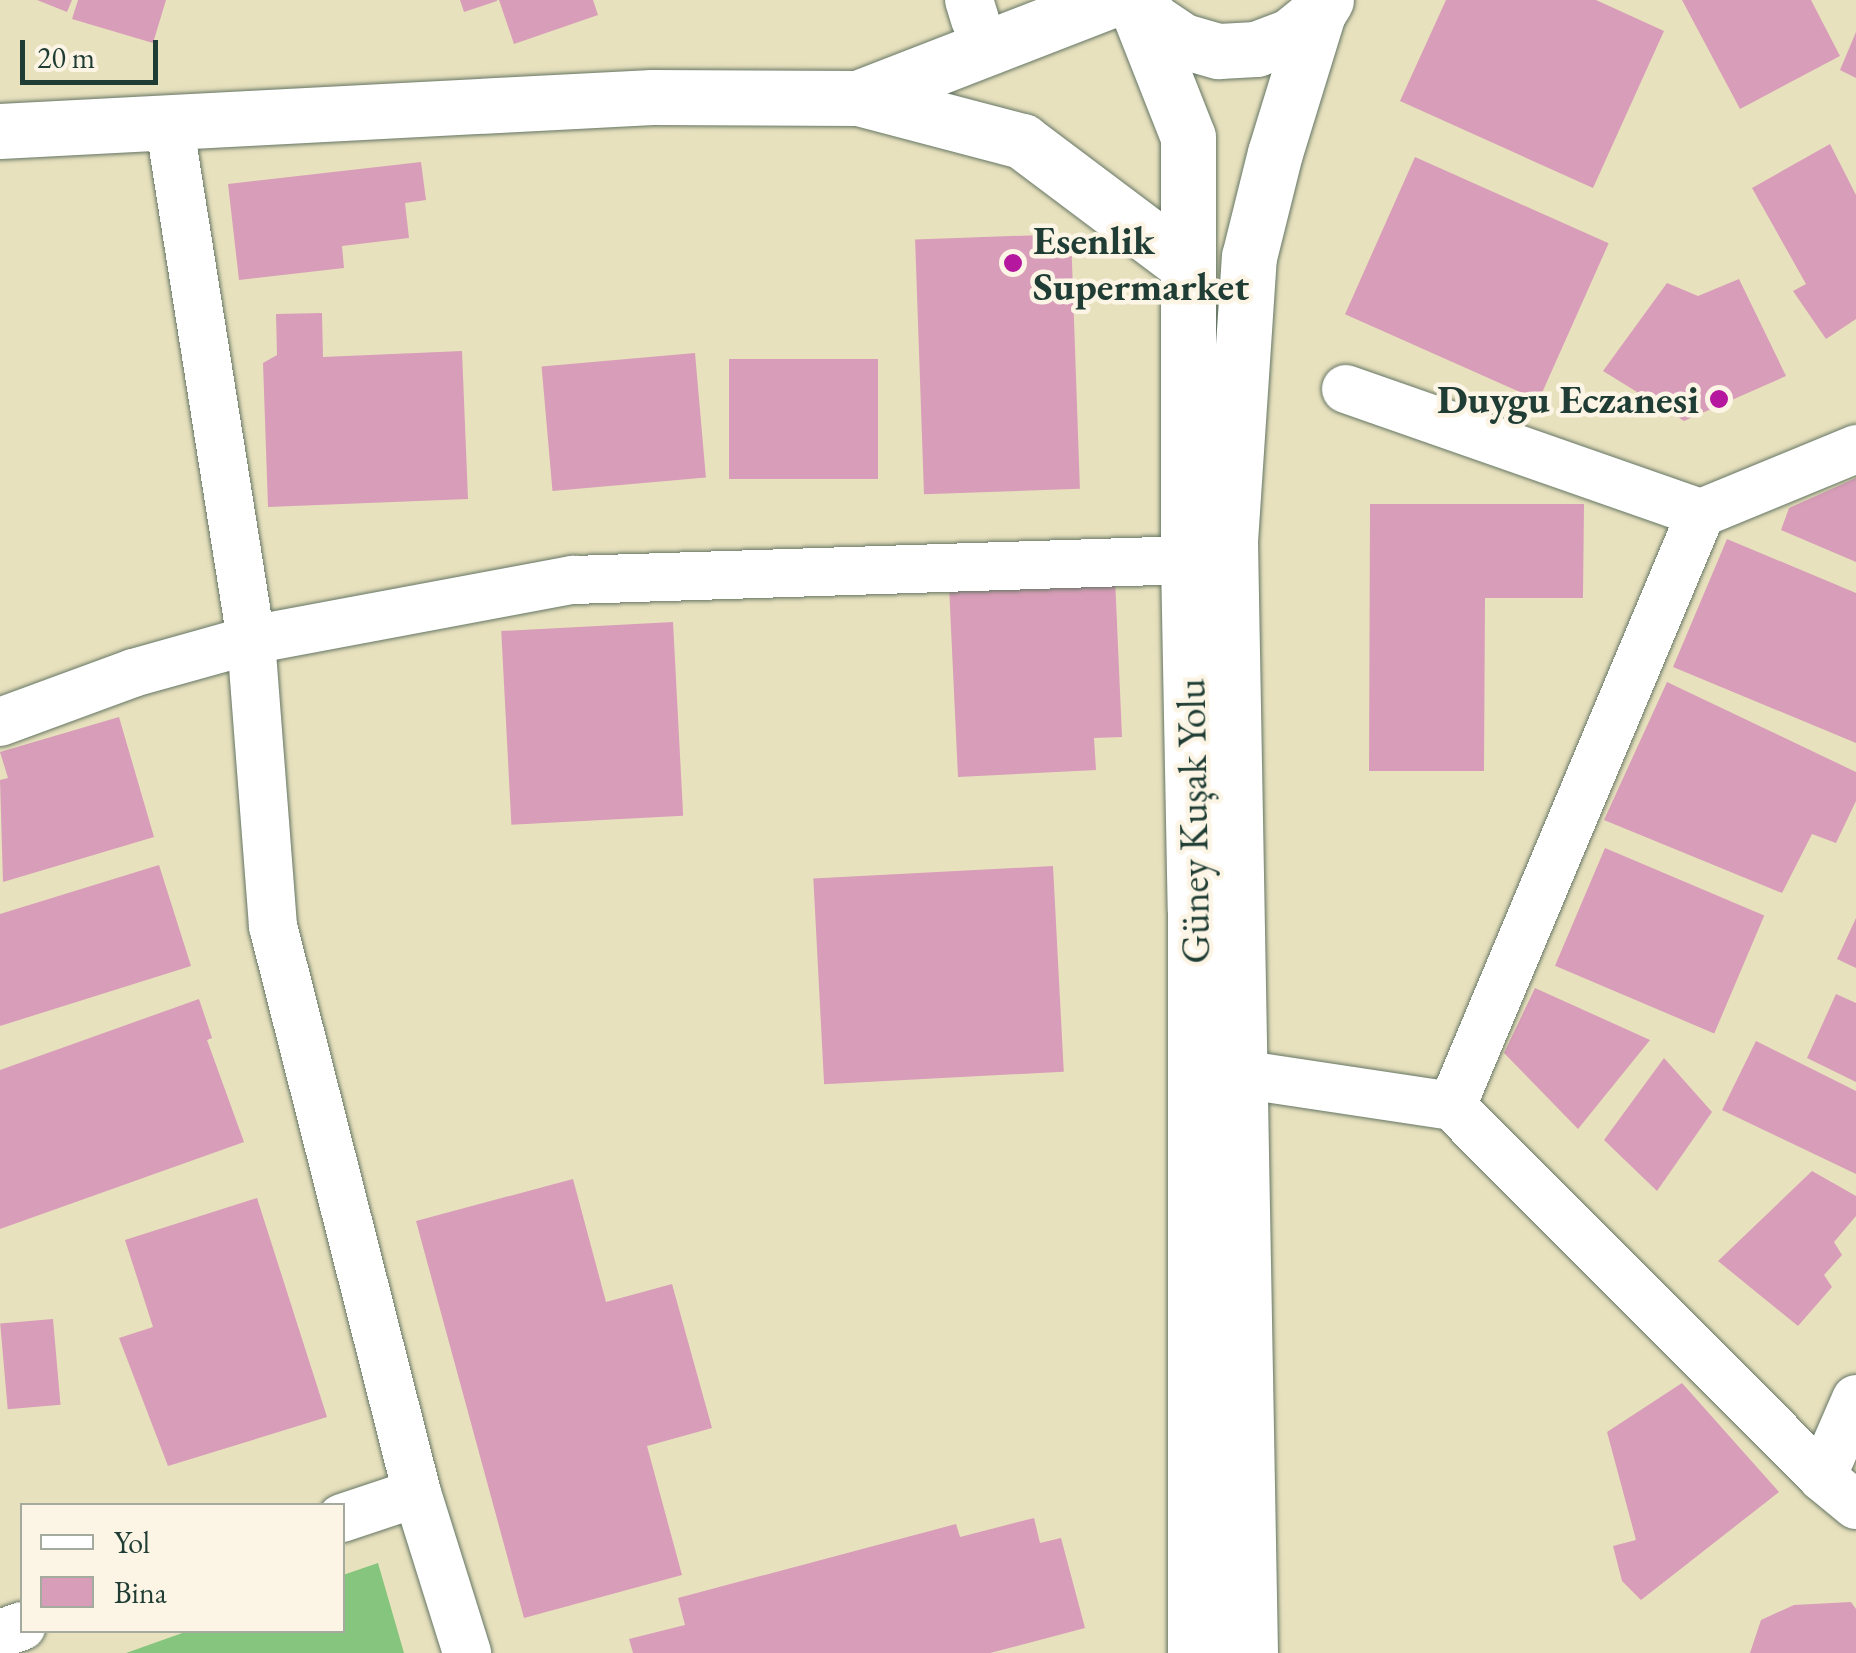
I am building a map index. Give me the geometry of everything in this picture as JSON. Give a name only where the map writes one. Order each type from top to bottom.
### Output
[{"type":"main road","points":[[858,98],[1111,0]]},
{"type":"main road","points":[[1135,0],[1153,21],[1183,42],[1219,51],[1256,50],[1290,36],[1322,6]]},
{"type":"main road","name":"Güney Kuşak Yolu","points":[[1135,0],[1188,138],[1188,560],[1196,910],[1196,1653]]},
{"type":"main road","name":"Güney Kuşak Yolu","points":[[1250,1653],[1230,542],[1249,257],[1322,6]]},
{"type":"main road","points":[[858,98],[981,7]]},
{"type":"main road","points":[[0,132],[652,97],[858,98],[1022,142],[1187,266]]},
{"type":"street","points":[[169,122],[250,640],[273,926],[417,1493],[467,1653]]},
{"type":"street","points":[[1346,389],[1701,512],[1856,449]]},
{"type":"street","points":[[1452,1106],[1701,512]]},
{"type":"street","points":[[0,722],[133,673],[250,640],[573,580],[1188,560]]},
{"type":"street","points":[[1240,1074],[1452,1106],[1839,1491]]},
{"type":"street","points":[[1839,1491],[1856,1399]]},
{"type":"street","points":[[345,1517],[417,1493]]},
{"type":"green space","points":[[378,1563],[404,1653],[126,1653],[182,1633],[345,1633],[345,1574]]},
{"type":"building","points":[[37,0],[72,0],[67,12]]},
{"type":"building","points":[[78,0],[166,0],[153,43],[72,19]]},
{"type":"building","points":[[460,0],[497,0],[497,1],[464,12]]},
{"type":"building","points":[[499,0],[593,0],[598,15],[514,44]]},
{"type":"building","points":[[1446,0],[1596,0],[1664,31],[1593,188],[1400,101]]},
{"type":"building","points":[[1682,0],[1811,0],[1840,56],[1740,109]]},
{"type":"building","points":[[1856,32],[1856,78],[1840,70]]},
{"type":"building","points":[[1830,144],[1856,195],[1856,319],[1826,339],[1793,291],[1806,284],[1752,188]]},
{"type":"building","points":[[1415,157],[1609,243],[1539,400],[1345,314]]},
{"type":"building","points":[[421,162],[426,200],[405,203],[409,238],[342,246],[344,268],[239,280],[228,184]]},
{"type":"building","points":[[1071,234],[1080,489],[924,494],[915,239]]},
{"type":"building","points":[[1739,279],[1786,376],[1684,421],[1603,371],[1667,283],[1698,296]]},
{"type":"building","points":[[322,313],[323,357],[462,351],[468,499],[268,507],[263,363],[277,355],[276,314]]},
{"type":"building","points":[[695,353],[706,478],[552,491],[542,366]]},
{"type":"building","points":[[729,359],[878,359],[878,479],[729,479]]},
{"type":"building","points":[[1856,478],[1856,562],[1781,530],[1789,508]]},
{"type":"building","points":[[1370,504],[1584,504],[1583,598],[1485,598],[1484,771],[1369,771]]},
{"type":"building","points":[[1727,539],[1856,593],[1856,743],[1673,667]]},
{"type":"building","points":[[1115,578],[1122,737],[1094,738],[1096,770],[958,777],[949,586]]},
{"type":"building","points":[[673,622],[683,816],[511,825],[501,631]]},
{"type":"building","points":[[1667,682],[1856,772],[1856,801],[1836,843],[1812,834],[1782,893],[1604,820]]},
{"type":"building","points":[[119,717],[154,837],[3,882],[0,780],[8,778],[0,752]]},
{"type":"building","points":[[1605,848],[1764,916],[1714,1033],[1555,966]]},
{"type":"building","points":[[159,865],[191,966],[0,1026],[0,914]]},
{"type":"building","points":[[1053,866],[1064,1072],[824,1084],[813,879]]},
{"type":"building","points":[[1856,918],[1856,968],[1837,959]]},
{"type":"building","points":[[1535,988],[1650,1040],[1578,1129],[1504,1053]]},
{"type":"building","points":[[1836,994],[1856,1003],[1856,1082],[1807,1058]]},
{"type":"building","points":[[199,999],[212,1038],[207,1040],[244,1142],[0,1229],[0,1070]]},
{"type":"building","points":[[1756,1041],[1856,1091],[1856,1174],[1722,1110]]},
{"type":"building","points":[[1664,1058],[1712,1112],[1657,1191],[1604,1140]]},
{"type":"building","points":[[1812,1171],[1856,1196],[1856,1216],[1834,1242],[1842,1255],[1824,1275],[1832,1287],[1798,1326],[1718,1261]]},
{"type":"building","points":[[573,1179],[606,1302],[672,1284],[712,1428],[647,1446],[682,1575],[524,1618],[416,1221]]},
{"type":"building","points":[[257,1198],[327,1417],[168,1466],[119,1338],[153,1327],[125,1240]]},
{"type":"building","points":[[53,1319],[60,1405],[8,1409],[0,1324]]},
{"type":"building","points":[[1682,1383],[1779,1492],[1641,1600],[1622,1581],[1613,1546],[1636,1540],[1607,1432]]},
{"type":"building","points":[[1034,1518],[1040,1543],[1061,1538],[1085,1628],[990,1653],[633,1653],[629,1639],[685,1625],[678,1598],[956,1524],[960,1537]]},
{"type":"building","points":[[1851,1602],[1856,1609],[1856,1653],[1750,1653],[1761,1620],[1794,1605]]},
{"type":"place","name":"Esenlik Supermarket","points":[[1013,263]]},
{"type":"place","name":"Duygu Eczanesi","points":[[1719,399]]}]
